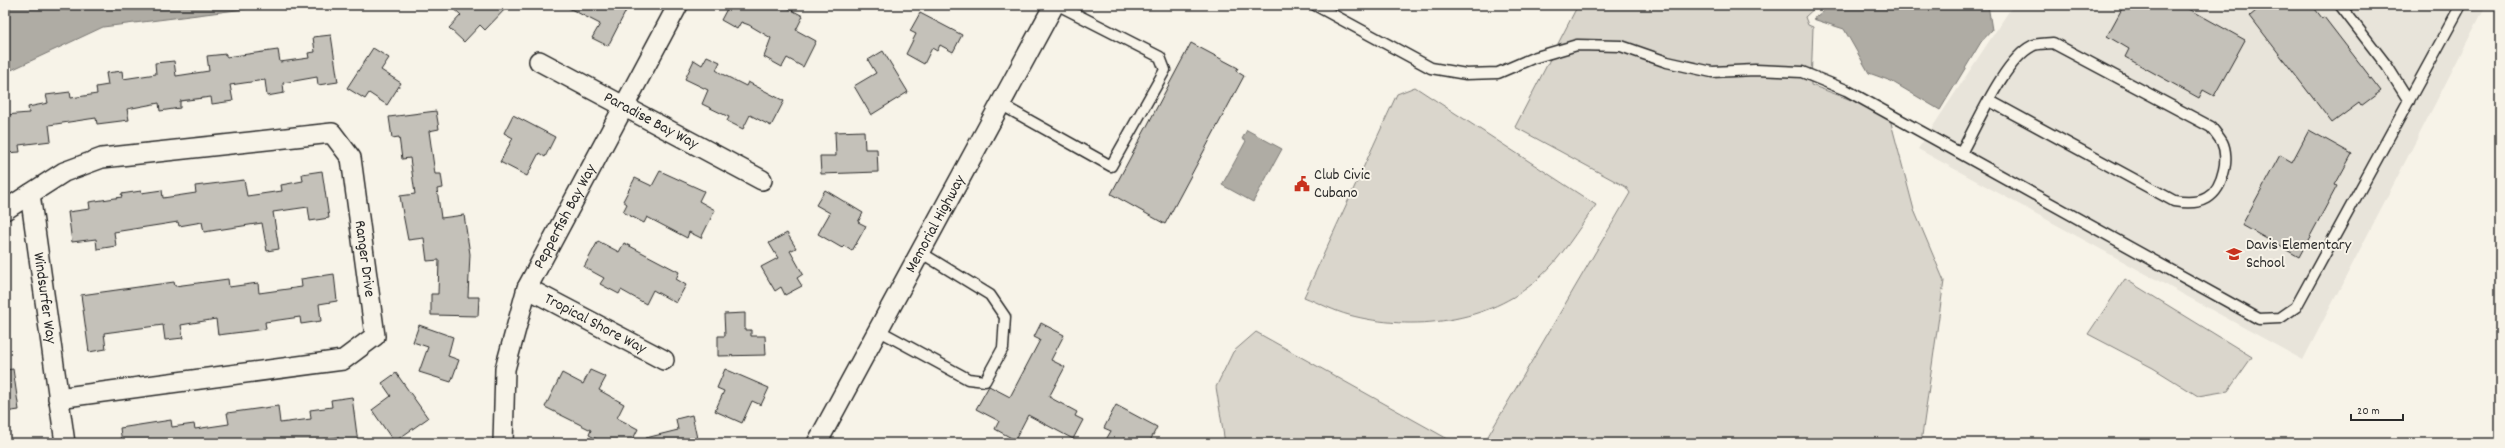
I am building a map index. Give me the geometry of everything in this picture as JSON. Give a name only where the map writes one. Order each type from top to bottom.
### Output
[{"type":"street","name":"Pepperfish Bay Way","points":[[503,443],[506,369],[527,288],[678,5]]},
{"type":"street","name":"Memorial Highway","points":[[817,443],[1054,5]]},
{"type":"street","name":"Paradise Bay Way","points":[[539,61],[762,180]]},
{"type":"street","name":"Ranger Drive","points":[[30,194],[64,172],[102,158],[332,133],[351,158],[375,336],[343,360],[58,398]]},
{"type":"street","points":[[5,210],[30,194]]},
{"type":"street","name":"Windsurfer Way","points":[[30,194],[65,443]]},
{"type":"street","name":"Tropical Shore Way","points":[[527,288],[664,360]]},
{"type":"lane","points":[[1000,104],[1111,166],[1165,70],[1160,57],[1058,5]]},
{"type":"lane","points":[[1314,5],[1431,68],[1466,74],[1498,73],[1533,58],[1577,45],[1621,46],[1667,62],[1712,72],[1755,70],[1802,72],[1846,90],[2259,319],[2280,318],[2296,307],[2461,5]]},
{"type":"lane","points":[[2340,5],[2388,66],[2409,101]]},
{"type":"lane","points":[[1961,153],[2008,67],[2023,51],[2033,44],[2053,43],[2212,127],[2223,144],[2226,163],[2221,186],[2206,199],[2189,204],[2174,201],[1990,101]]},
{"type":"lane","points":[[878,330],[968,379],[984,381],[1003,348],[1005,317],[990,295],[920,252]]},
{"type":"shaded area","points":[[5,5],[276,5],[103,27],[5,73]]},
{"type":"shaded area","points":[[1578,5],[1818,5],[1805,17],[1808,25],[1813,27],[1811,85],[1854,101],[1890,119],[1914,210],[1944,281],[1921,443],[1484,443],[1630,193],[1626,187],[1515,127]]},
{"type":"shaded area","points":[[1831,5],[1988,5],[1992,30],[1981,42],[1940,110],[1891,81],[1869,73],[1844,29],[1813,19]]},
{"type":"shaded area","name":"Davis Elementary School","points":[[2013,5],[2486,5],[2303,360],[1918,149]]},
{"type":"shaded area","points":[[1415,87],[1596,205],[1562,253],[1538,279],[1518,294],[1497,306],[1473,314],[1449,320],[1424,323],[1398,323],[1349,315],[1304,297],[1397,94]]},
{"type":"shaded area","points":[[1247,130],[1282,149],[1253,202],[1222,185],[1246,141],[1242,139]]},
{"type":"shaded area","points":[[2125,279],[2252,357],[2228,391],[2198,396],[2153,368],[2088,334]]},
{"type":"shaded area","points":[[1256,332],[1455,443],[1225,443],[1216,387],[1233,352]]},
{"type":"building","points":[[450,5],[509,5],[485,30],[480,25],[464,42],[449,28],[461,15]]},
{"type":"building","points":[[563,5],[629,5],[608,46],[592,38],[600,24]]},
{"type":"building","points":[[729,5],[782,5],[803,16],[796,30],[816,41],[803,67],[787,58],[782,67],[764,57],[771,38],[741,22],[737,29],[721,20]]},
{"type":"building","points":[[2124,5],[2182,5],[2245,40],[2214,96],[2203,90],[2199,98],[2125,57],[2129,49],[2107,36]]},
{"type":"building","points":[[2251,5],[2312,5],[2322,18],[2324,17],[2381,91],[2361,106],[2359,103],[2332,123],[2250,16],[2256,11]]},
{"type":"building","points":[[920,13],[962,35],[953,52],[940,45],[937,51],[932,48],[924,64],[906,54],[916,34],[910,31]]},
{"type":"building","points":[[331,35],[338,82],[318,85],[317,77],[283,83],[284,93],[267,96],[265,80],[230,85],[233,101],[212,104],[211,97],[180,101],[180,108],[160,111],[159,103],[127,109],[129,120],[97,124],[96,118],[49,125],[51,141],[19,145],[20,152],[5,153],[5,115],[29,113],[28,107],[48,103],[46,95],[70,92],[71,98],[97,94],[96,87],[108,85],[106,73],[122,71],[123,79],[156,74],[155,63],[174,61],[176,76],[209,71],[207,56],[226,54],[226,57],[278,50],[280,62],[309,58],[308,53],[315,52],[313,37]]},
{"type":"building","points":[[1191,43],[1238,68],[1236,71],[1244,76],[1165,224],[1111,194]]},
{"type":"building","points":[[373,48],[389,58],[381,70],[401,83],[387,105],[369,93],[365,99],[347,88]]},
{"type":"building","points":[[883,51],[908,92],[871,115],[854,86],[876,73],[868,60]]},
{"type":"building","points":[[707,56],[720,62],[716,70],[722,74],[746,86],[748,82],[784,101],[771,126],[750,115],[743,129],[727,121],[729,117],[702,104],[708,90],[685,79],[694,60],[702,65]]},
{"type":"building","points":[[436,111],[439,129],[429,131],[435,174],[441,174],[443,188],[437,189],[441,218],[464,215],[470,254],[468,297],[479,297],[478,316],[431,315],[431,294],[438,294],[439,260],[427,261],[424,238],[408,240],[400,196],[415,194],[410,158],[402,159],[399,137],[392,138],[389,117]]},
{"type":"building","points":[[513,115],[555,137],[545,157],[539,153],[527,176],[500,162],[513,138],[504,133]]},
{"type":"building","points":[[2309,130],[2352,154],[2335,185],[2337,186],[2299,257],[2242,225],[2280,155],[2292,162]]},
{"type":"building","points":[[864,131],[865,149],[877,149],[878,172],[821,174],[820,156],[836,156],[835,132]]},
{"type":"building","points":[[322,171],[329,218],[310,221],[308,207],[273,212],[279,249],[267,251],[262,223],[204,232],[202,222],[179,226],[178,222],[114,232],[116,246],[97,249],[96,239],[72,242],[68,212],[90,209],[89,202],[122,197],[121,194],[141,191],[141,193],[162,190],[163,198],[196,193],[195,186],[244,180],[247,196],[282,191],[281,185],[303,181],[302,174]]},
{"type":"building","points":[[660,171],[704,191],[699,201],[715,210],[701,238],[689,232],[687,238],[647,217],[644,223],[623,212],[627,204],[623,201],[635,178],[652,186]]},
{"type":"building","points":[[825,190],[863,213],[858,222],[866,226],[852,251],[844,246],[842,248],[818,234],[830,213],[816,205]]},
{"type":"building","points":[[787,233],[796,248],[790,251],[803,274],[797,278],[802,286],[785,295],[781,287],[775,291],[761,267],[778,258],[769,243]]},
{"type":"building","points":[[598,241],[619,252],[624,243],[679,272],[676,279],[686,285],[676,303],[653,290],[646,304],[621,290],[619,294],[600,284],[604,278],[584,267]]},
{"type":"building","points":[[334,274],[337,301],[319,304],[321,321],[301,324],[300,317],[265,322],[266,329],[218,335],[216,319],[181,325],[183,338],[165,340],[163,325],[104,333],[106,349],[89,352],[81,295],[174,282],[175,286],[228,279],[229,287],[258,283],[259,293],[302,287],[301,279]]},
{"type":"building","points":[[745,313],[745,330],[751,330],[751,336],[765,336],[766,355],[718,356],[718,336],[725,336],[724,314]]},
{"type":"building","points":[[1041,323],[1064,335],[1051,360],[1065,367],[1049,397],[1077,412],[1075,416],[1083,420],[1073,439],[1028,415],[1015,440],[995,429],[999,421],[976,409],[989,386],[1010,397],[1040,340],[1034,337]]},
{"type":"building","points":[[419,325],[453,337],[448,356],[459,360],[451,382],[419,372],[428,347],[413,342]]},
{"type":"building","points":[[13,369],[19,410],[5,412],[5,370]]},
{"type":"building","points":[[725,369],[769,388],[761,405],[752,401],[742,423],[715,411],[724,391],[717,388]]},
{"type":"building","points":[[590,370],[606,377],[599,390],[624,404],[617,418],[638,429],[631,443],[604,443],[589,435],[591,430],[545,407],[562,373],[583,384]]},
{"type":"building","points":[[396,373],[428,418],[394,442],[372,410],[391,396],[382,383]]},
{"type":"building","points":[[352,397],[358,443],[339,443],[338,437],[297,443],[122,443],[120,428],[171,420],[172,427],[194,424],[195,429],[229,424],[227,413],[278,406],[280,423],[311,419],[310,410],[332,407],[331,400]]},
{"type":"building","points":[[1116,405],[1157,427],[1149,443],[1133,443],[1124,438],[1122,443],[1104,443],[1111,431],[1104,428]]},
{"type":"building","points":[[692,415],[698,443],[647,443],[646,438],[678,430],[676,419]]},
{"type":"place","name":"Club Civic Cubano","points":[[1302,184]]},
{"type":"place","name":"Davis Elementary School","points":[[2234,254]]}]
